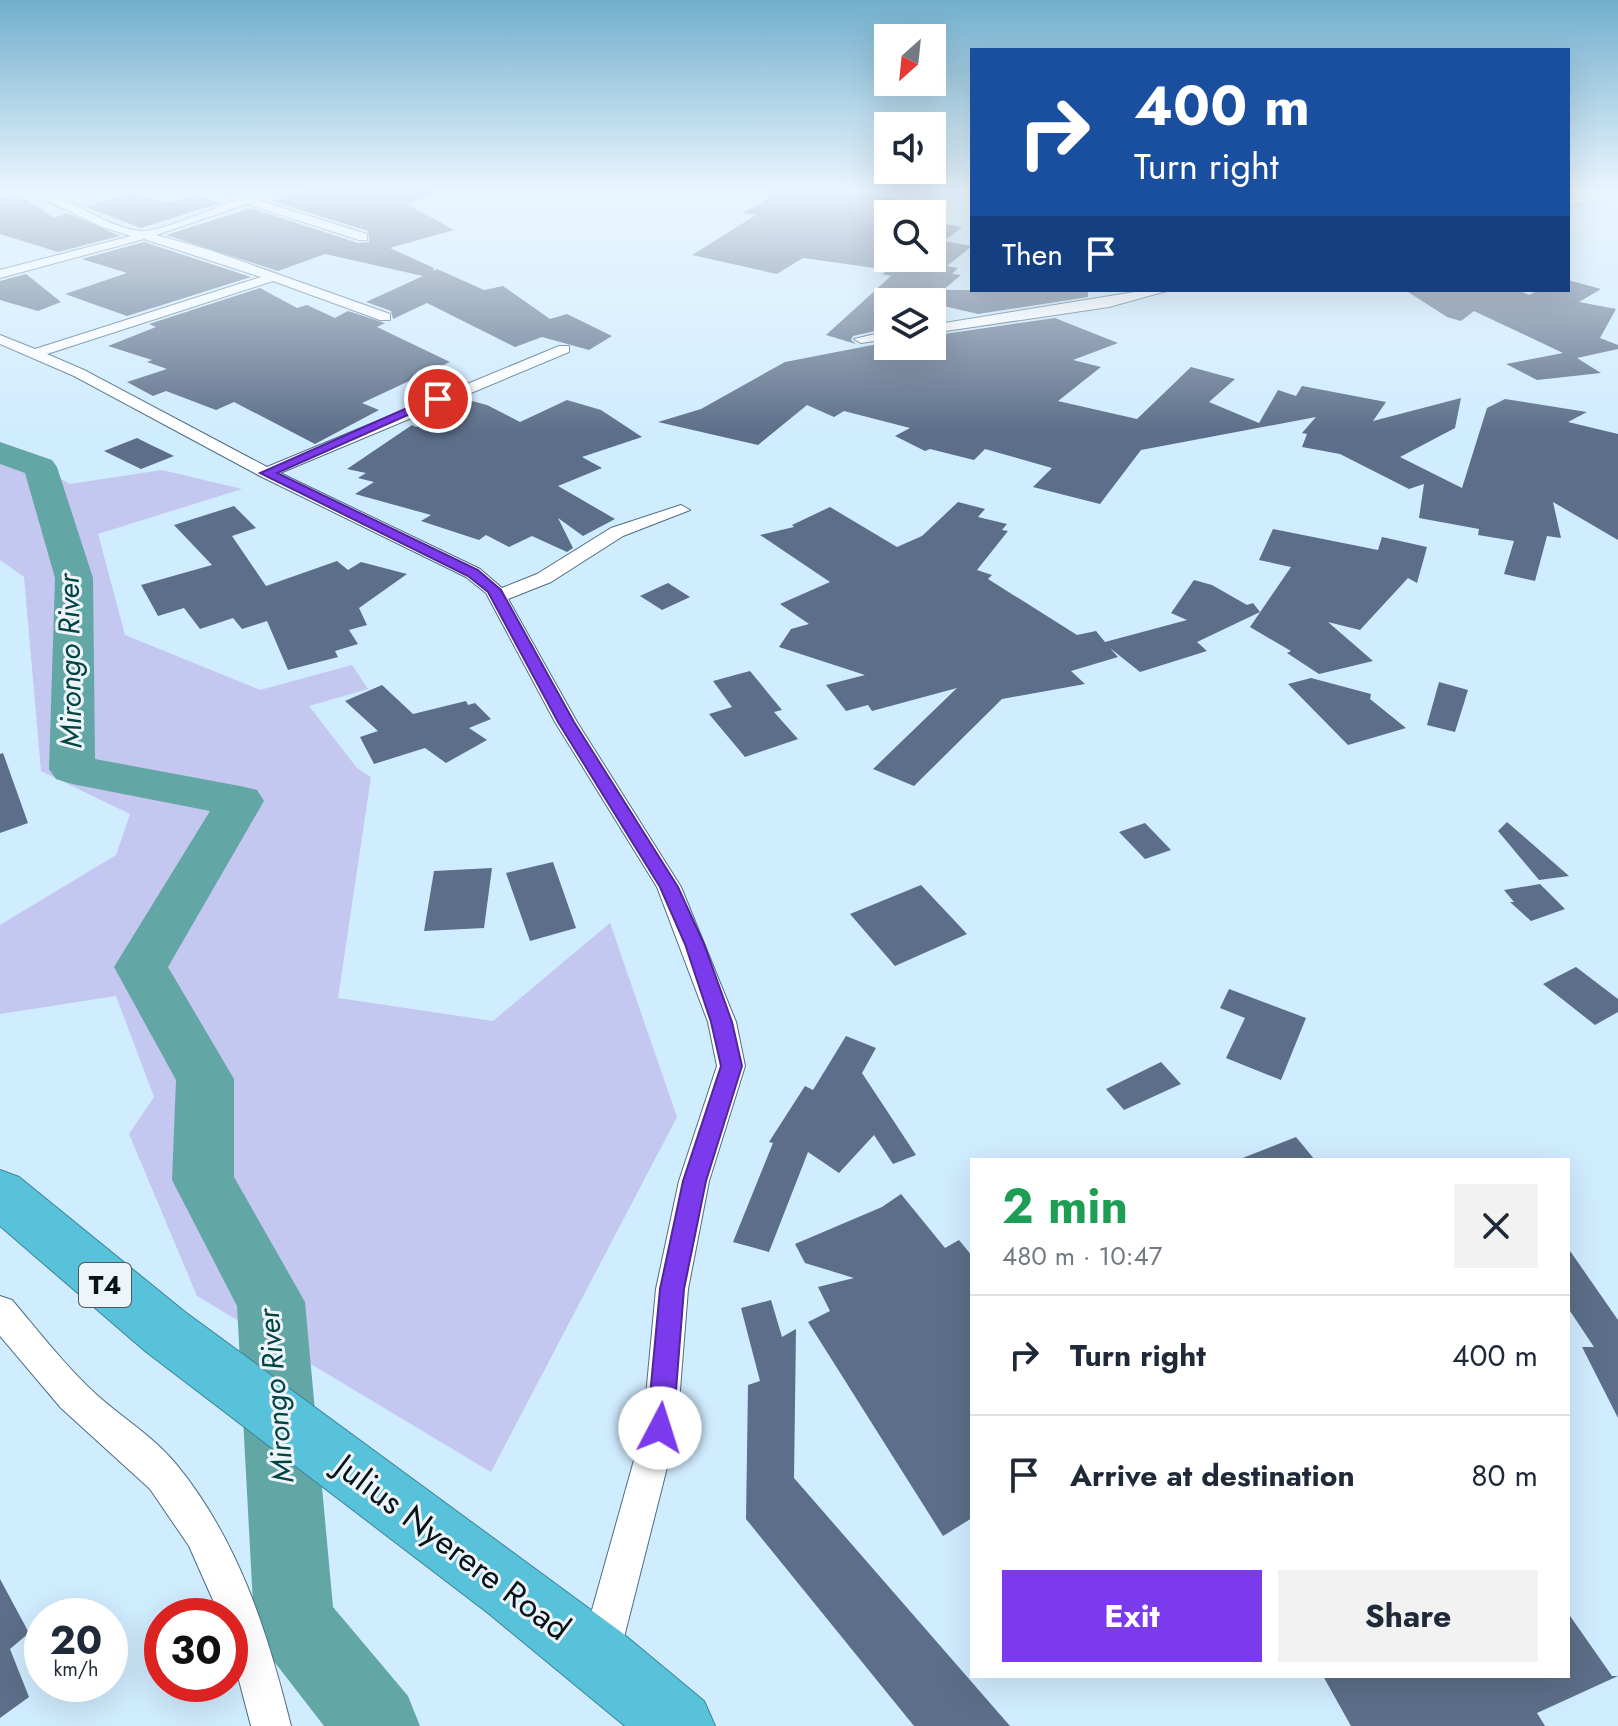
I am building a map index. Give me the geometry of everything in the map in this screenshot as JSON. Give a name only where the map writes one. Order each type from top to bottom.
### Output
[{"type":"highway","name":"Julius Nyerere Road","points":[[0,1193],[73,1260],[214,1372],[383,1493],[599,1656],[679,1726]]},
{"type":"street","points":[[255,271],[385,317]]},
{"type":"street","points":[[34,354],[273,277]]},
{"type":"street","points":[[946,327],[1109,303],[1156,292]]},
{"type":"street","points":[[861,339],[874,337]]},
{"type":"street","points":[[0,339],[79,373],[266,473],[473,573],[498,596],[566,722],[669,887],[694,944],[722,1022],[731,1066],[694,1181],[672,1289],[660,1428],[599,1656]]},
{"type":"street","points":[[266,473],[564,349]]},
{"type":"street","points":[[498,596],[544,578],[617,532],[681,510]]},
{"type":"street","points":[[0,1311],[82,1405],[161,1474],[203,1532],[228,1583],[255,1659],[271,1726]]},
{"type":"shaded area","points":[[0,445],[70,484],[162,470],[242,489],[98,534],[125,635],[260,690],[352,665],[368,689],[309,706],[357,768],[371,777],[338,998],[493,1021],[610,923],[677,1117],[491,1472],[197,1296],[129,1134],[154,1097],[116,996],[0,1014],[0,925],[116,855],[130,814],[41,771],[24,577],[0,560]]},
{"type":"building","points":[[119,271],[231,271],[251,277],[127,316],[65,294],[127,273]]},
{"type":"building","points":[[399,271],[440,271],[484,290],[503,286],[550,319],[567,314],[612,336],[589,350],[542,337],[515,347],[427,303],[393,319],[391,311],[366,302],[423,276]]},
{"type":"building","points":[[955,271],[952,274],[961,275],[945,288],[878,288],[891,276],[882,274]]},
{"type":"building","points":[[26,274],[61,302],[38,311],[0,300],[0,281]]},
{"type":"building","points":[[1570,281],[1601,289],[1579,302],[1616,309],[1600,338],[1618,345],[1618,349],[1577,358],[1601,373],[1537,380],[1506,364],[1563,353],[1474,311],[1461,321],[1447,317],[1408,292],[1522,292],[1529,295],[1536,292],[1570,292]]},
{"type":"building","points":[[260,288],[297,308],[307,305],[335,318],[348,311],[385,323],[377,327],[450,362],[362,403],[379,410],[315,444],[234,402],[216,410],[166,391],[153,396],[127,382],[167,369],[147,362],[152,360],[108,346],[156,327],[149,324]]},
{"type":"building","points":[[946,290],[1088,292],[1088,297],[978,314],[946,307]]},
{"type":"building","points":[[874,291],[874,331],[853,336],[851,340],[856,344],[826,335]]},
{"type":"building","points":[[1055,318],[1118,343],[1073,360],[1101,367],[1058,401],[1137,419],[1191,367],[1235,379],[1209,402],[1259,423],[1278,390],[1296,396],[1302,386],[1386,402],[1373,421],[1461,398],[1455,428],[1400,457],[1462,488],[1487,408],[1505,399],[1587,412],[1568,422],[1618,434],[1618,540],[1553,502],[1561,538],[1547,536],[1535,581],[1504,574],[1514,541],[1478,535],[1479,529],[1419,518],[1424,484],[1409,489],[1340,454],[1302,447],[1307,434],[1302,433],[1316,417],[1141,450],[1100,504],[1033,487],[1052,468],[985,449],[974,460],[930,449],[925,451],[895,436],[910,428],[844,411],[834,417],[807,405],[758,445],[658,422],[701,409],[785,362],[874,345],[874,360],[946,360],[946,334]]},
{"type":"building","points":[[468,400],[487,405],[520,422],[567,400],[601,410],[642,437],[582,457],[602,468],[558,486],[615,519],[583,536],[558,518],[573,548],[567,552],[532,536],[509,547],[486,535],[479,540],[421,521],[431,515],[355,494],[374,482],[358,478],[366,473],[347,469],[412,425],[416,427],[444,417]]},
{"type":"building","points":[[137,438],[174,456],[141,469],[104,451]]},
{"type":"building","points":[[958,502],[985,509],[978,517],[1007,524],[1002,530],[1008,531],[977,570],[992,575],[988,579],[1077,635],[1096,631],[1105,642],[1187,620],[1171,613],[1194,580],[1212,585],[1247,605],[1253,603],[1260,612],[1197,642],[1207,651],[1140,672],[1110,648],[1118,657],[1071,671],[1085,684],[1002,699],[914,786],[873,769],[957,688],[872,711],[868,705],[846,711],[826,685],[865,675],[779,647],[791,629],[809,624],[780,604],[830,582],[760,535],[794,527],[792,525],[830,507],[897,547],[922,536]]},
{"type":"building","points":[[234,506],[256,528],[232,536],[266,586],[337,561],[348,570],[361,562],[407,574],[359,608],[367,625],[349,630],[358,644],[335,651],[338,657],[288,670],[267,621],[242,629],[233,618],[200,629],[184,608],[158,616],[141,585],[212,565],[174,525]]},
{"type":"building","points":[[1273,529],[1378,550],[1382,537],[1427,547],[1417,583],[1408,578],[1360,630],[1328,622],[1373,661],[1319,674],[1287,653],[1291,651],[1250,627],[1291,567],[1259,560]]},
{"type":"building","points":[[668,583],[690,597],[662,610],[640,596]]},
{"type":"building","points":[[750,671],[782,710],[774,712],[798,739],[745,757],[709,714],[732,707],[713,681]]},
{"type":"building","points":[[1311,678],[1371,694],[1370,699],[1406,728],[1348,745],[1288,684]]},
{"type":"building","points":[[1439,682],[1468,690],[1455,732],[1427,725]]},
{"type":"building","points":[[382,685],[413,714],[466,701],[468,705],[475,703],[491,719],[469,728],[487,740],[446,763],[425,748],[374,764],[360,737],[378,731],[345,701]]},
{"type":"building","points":[[3,753],[28,823],[0,833],[0,754]]},
{"type":"building","points":[[1507,822],[1569,876],[1539,880],[1498,831]]},
{"type":"building","points":[[1145,823],[1171,850],[1145,859],[1119,832]]},
{"type":"building","points":[[553,862],[576,928],[530,941],[506,873]]},
{"type":"building","points":[[492,868],[484,928],[424,931],[434,871]]},
{"type":"building","points":[[1540,884],[1565,909],[1531,921],[1510,902],[1514,902],[1504,890]]},
{"type":"building","points":[[921,885],[967,934],[895,966],[850,914]]},
{"type":"building","points":[[1576,967],[1618,999],[1618,1012],[1595,1025],[1543,984]]},
{"type":"building","points":[[1229,989],[1306,1018],[1281,1080],[1226,1058],[1245,1018],[1220,1008]]},
{"type":"building","points":[[846,1036],[876,1048],[862,1073],[916,1155],[893,1164],[874,1135],[839,1173],[808,1152],[769,1252],[733,1242],[773,1143],[769,1142],[805,1086],[813,1090]]},
{"type":"building","points":[[1161,1062],[1181,1084],[1124,1110],[1106,1089]]},
{"type":"building","points":[[1296,1137],[1313,1158],[1243,1158]]},
{"type":"building","points":[[901,1194],[945,1248],[959,1240],[970,1254],[970,1519],[943,1536],[808,1322],[830,1311],[818,1287],[854,1278],[805,1263],[795,1244],[882,1207]]},
{"type":"building","points":[[1570,1251],[1618,1320],[1618,1418],[1582,1347],[1594,1347],[1570,1311]]},
{"type":"building","points":[[771,1300],[782,1337],[796,1329],[794,1478],[1010,1726],[914,1726],[746,1519],[748,1385],[760,1381],[741,1308]]},
{"type":"building","points":[[0,1579],[24,1624],[24,1637],[10,1649],[24,1684],[24,1701],[0,1718]]},
{"type":"building","points":[[1570,1616],[1612,1676],[1618,1676],[1537,1713],[1545,1726],[1351,1726],[1324,1678],[1570,1678]]},
{"type":"waterway","name":"Mirongo River","points":[[0,452],[40,467],[74,578],[72,769],[240,801],[141,967],[205,1079],[203,1180],[271,1302],[294,1623],[378,1726]]},
{"type":"route","points":[[438,399],[266,473],[473,573],[494,590],[566,722],[669,887],[694,944],[722,1022],[731,1066],[694,1181],[672,1289],[660,1428]]}]
